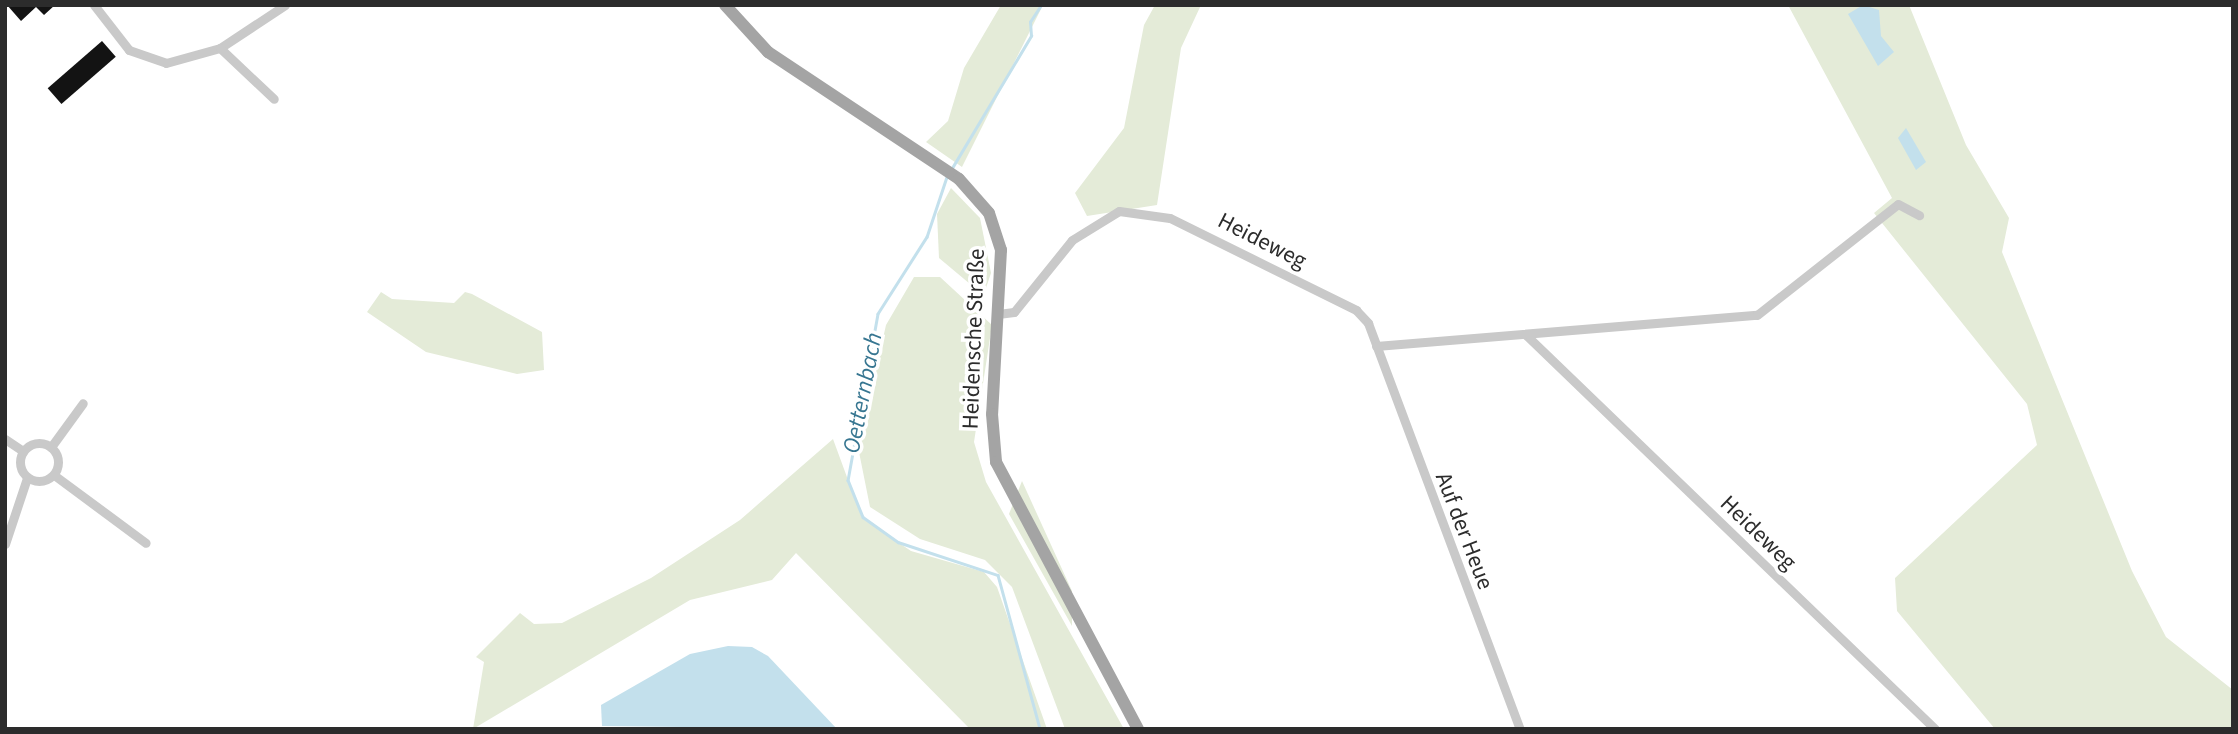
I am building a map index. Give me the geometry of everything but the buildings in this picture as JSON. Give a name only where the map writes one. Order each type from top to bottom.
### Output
[{"type":"main road","name":"Heidensche Straße","points":[[725,5],[768,52],[959,179],[996,230],[999,314],[996,463],[1138,729]]},
{"type":"street","points":[[94,5],[109,32],[139,55],[185,63],[220,48],[285,5]]},
{"type":"street","points":[[220,48],[274,99]]},
{"type":"street","points":[[1376,346],[1757,315],[1898,204],[1919,215]]},
{"type":"street","name":"Heideweg","points":[[999,314],[1023,304],[1072,240],[1099,219],[1144,211],[1170,218],[1356,310],[1376,346]]},
{"type":"street","name":"Heideweg","points":[[1526,335],[1935,729]]},
{"type":"street","name":"Auf der Heue","points":[[1376,346],[1520,729]]},
{"type":"street","points":[[51,447],[83,403]]},
{"type":"street","points":[[5,439],[23,451]]},
{"type":"street","points":[[39,443],[51,447],[58,464],[54,475],[44,481],[27,478],[20,468],[23,451],[39,443]]},
{"type":"street","points":[[54,475],[146,543]]},
{"type":"street","points":[[5,544],[27,478]]},
{"type":"green space","points":[[1001,5],[1043,5],[962,167],[926,142],[948,121],[964,68]]},
{"type":"green space","points":[[1155,5],[1201,5],[1181,48],[1157,205],[1087,216],[1075,193],[1124,128],[1144,25]]},
{"type":"green space","points":[[1788,5],[1909,5],[1966,145],[2009,218],[2002,252],[2132,571],[2166,637],[2233,690],[2233,729],[1995,729],[1897,611],[1895,578],[2037,445],[2027,404],[1874,213],[1892,198]]},
{"type":"green space","points":[[951,188],[980,218],[991,273],[986,288],[976,289],[939,258],[937,214]]},
{"type":"green space","points":[[914,277],[940,277],[992,325],[974,442],[986,482],[1124,729],[1065,729],[1012,587],[985,560],[920,539],[870,507],[859,452],[865,418],[886,325]]},
{"type":"green space","points":[[381,292],[392,299],[454,303],[465,292],[472,294],[542,332],[544,370],[517,374],[426,352],[367,312]]},
{"type":"green space","points":[[833,439],[862,518],[911,551],[984,572],[997,587],[1047,729],[970,729],[796,553],[772,580],[690,600],[473,729],[484,662],[476,657],[520,613],[534,624],[562,623],[651,578],[740,520]]},
{"type":"green space","points":[[1022,481],[1072,591],[1072,626],[1009,514]]},
{"type":"water","points":[[1863,5],[1879,10],[1881,36],[1894,52],[1878,66],[1848,14]]},
{"type":"water","points":[[1906,128],[1926,162],[1916,170],[1898,138]]},
{"type":"water","points":[[728,646],[752,647],[768,656],[837,729],[602,726],[601,705],[690,654]]},
{"type":"waterway","name":"Oetternbach","points":[[952,168],[1031,36],[1030,22],[1041,5]]},
{"type":"waterway","name":"Oetternbach","points":[[947,177],[927,237],[878,314],[848,480],[863,517],[898,542],[998,575],[1040,729]]}]
